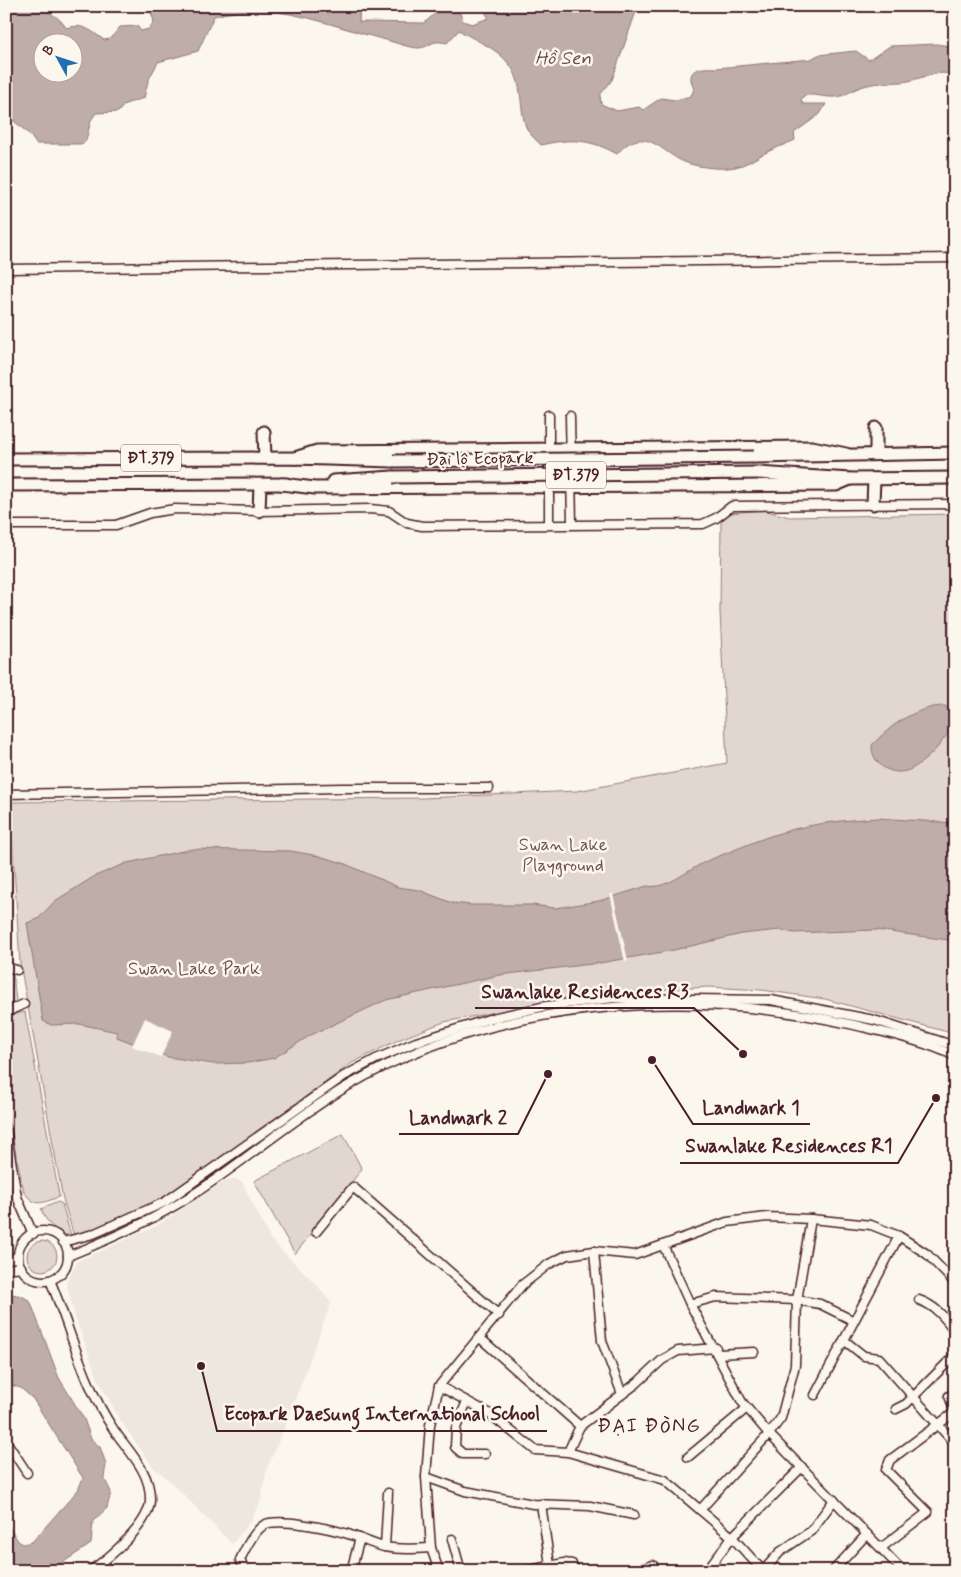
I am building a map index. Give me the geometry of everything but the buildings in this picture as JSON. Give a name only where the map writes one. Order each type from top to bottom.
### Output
[{"type":"highway","points":[[876,428],[876,454]]},
{"type":"highway","points":[[264,432],[265,458]]},
{"type":"highway","points":[[295,458],[317,451],[812,447],[846,454]]},
{"type":"highway","name":"Đại lộ Ecopark","points":[[6,459],[295,458],[393,461],[955,453]]},
{"type":"highway","name":"Đại lộ Ecopark","points":[[6,485],[282,484],[393,477],[758,473],[850,479],[955,478]]},
{"type":"highway","points":[[282,484],[315,488],[836,485],[850,479]]},
{"type":"highway","points":[[873,504],[874,479]]},
{"type":"highway","points":[[259,511],[260,484]]},
{"type":"street","points":[[6,269],[955,258]]},
{"type":"street","points":[[549,415],[549,524]]},
{"type":"street","points":[[570,416],[572,524]]},
{"type":"street","points":[[6,525],[116,525],[150,513],[175,509],[389,511],[407,522],[422,526],[703,524],[716,518],[732,506],[955,504]]},
{"type":"street","points":[[6,794],[342,788],[489,788]]},
{"type":"street","points":[[6,966],[17,970]]},
{"type":"street","points":[[633,1006],[634,997]]},
{"type":"street","points":[[68,1256],[168,1210],[226,1171],[344,1076],[376,1059],[416,1042],[492,1018],[546,1006],[634,997],[771,1000],[860,1018],[955,1046]]},
{"type":"street","points":[[6,1014],[24,1004]]},
{"type":"street","points":[[63,1242],[93,1234],[164,1202],[286,1121],[347,1087],[419,1051],[493,1027],[533,1018],[617,1006],[679,1005],[766,1010],[812,1016],[889,1033],[955,1056]]},
{"type":"street","points":[[858,1026],[860,1018]]},
{"type":"street","points":[[416,1042],[419,1051]]},
{"type":"street","points":[[6,1129],[17,1197],[33,1234]]},
{"type":"street","points":[[316,1232],[353,1187],[499,1314]]},
{"type":"street","points":[[164,1202],[168,1210]]},
{"type":"street","points":[[439,1571],[430,1548],[426,1477],[430,1425],[439,1386],[522,1285],[549,1264],[567,1255],[594,1251],[635,1255],[727,1222],[766,1217],[811,1219],[871,1225],[899,1236],[927,1254],[955,1283]]},
{"type":"street","points":[[700,1510],[769,1434],[781,1418],[796,1365],[798,1300],[811,1219]]},
{"type":"street","points":[[46,1232],[59,1237],[63,1242],[68,1256],[63,1271],[50,1280],[36,1280],[24,1273],[18,1258],[24,1241],[33,1234],[46,1232]]},
{"type":"street","points":[[815,1395],[899,1236]]},
{"type":"street","points":[[664,1246],[690,1304],[747,1408],[769,1434],[903,1571]]},
{"type":"street","points":[[594,1251],[602,1341],[622,1394]]},
{"type":"street","points":[[6,1260],[18,1258]]},
{"type":"street","points":[[6,1269],[21,1267]]},
{"type":"street","points":[[50,1280],[79,1360],[96,1398],[115,1430],[146,1474],[150,1491],[148,1512],[140,1524],[90,1571]]},
{"type":"street","points":[[690,1304],[716,1297],[798,1300],[820,1304],[854,1321]]},
{"type":"street","points":[[919,1300],[931,1304],[955,1331]]},
{"type":"street","points":[[480,1338],[580,1426]]},
{"type":"street","points":[[844,1340],[864,1356],[879,1358],[935,1424],[955,1444]]},
{"type":"street","points":[[568,1452],[580,1426],[662,1360],[678,1352],[754,1352]]},
{"type":"street","points":[[896,1409],[906,1404],[955,1355]]},
{"type":"street","points":[[439,1386],[487,1412],[535,1450],[550,1453],[568,1452],[665,1480],[732,1537],[763,1571],[780,1552],[811,1531],[834,1500]]},
{"type":"street","points":[[882,1548],[928,1512],[886,1470],[890,1460],[935,1424],[955,1412],[949,1396],[955,1393]]},
{"type":"street","points":[[467,1401],[456,1428],[454,1448],[463,1454],[485,1454]]},
{"type":"street","points":[[688,1457],[747,1408]]},
{"type":"street","points":[[6,1441],[27,1473]]},
{"type":"street","points":[[706,1571],[732,1537],[802,1467]]},
{"type":"street","points":[[426,1477],[465,1491],[542,1504],[590,1506],[634,1515]]},
{"type":"street","points":[[385,1547],[388,1493]]},
{"type":"street","points":[[542,1504],[550,1565]]},
{"type":"street","points":[[245,1571],[240,1562],[242,1554],[259,1530],[272,1522],[310,1526],[360,1538],[385,1547],[408,1550],[430,1548]]},
{"type":"street","points":[[833,1571],[867,1534]]},
{"type":"street","points":[[351,1571],[360,1538]]},
{"type":"street","points":[[452,1539],[461,1571]]},
{"type":"street","points":[[525,1571],[550,1565],[570,1563],[575,1571]]},
{"type":"street","points":[[637,1571],[653,1565]]},
{"type":"shaded area","points":[[234,1178],[242,1182],[271,1240],[317,1285],[331,1303],[286,1424],[267,1468],[261,1500],[250,1522],[232,1544],[170,1481],[153,1467],[120,1420],[98,1379],[76,1320],[66,1282],[78,1261],[156,1226],[220,1184]]},
{"type":"green space","name":"Swan Lake Park","points":[[763,510],[789,517],[955,514],[955,1034],[825,999],[762,990],[709,987],[621,992],[565,999],[444,1022],[398,1040],[352,1063],[170,1196],[90,1232],[74,1236],[63,1199],[20,963],[10,802],[424,798],[577,791],[727,763],[720,611],[721,522],[730,513]]},
{"type":"green space","points":[[6,971],[13,974],[16,1001],[6,1009]]},
{"type":"green space","points":[[25,1012],[59,1195],[59,1197],[39,1203],[32,1200],[24,1192],[6,1108],[6,1021],[14,1014]]},
{"type":"green space","points":[[343,1134],[362,1169],[295,1254],[254,1181]]},
{"type":"green space","points":[[58,1202],[62,1204],[71,1236],[53,1227],[41,1209]]},
{"type":"green space","points":[[42,1241],[48,1242],[56,1250],[56,1262],[48,1270],[42,1271],[36,1270],[28,1262],[27,1256],[28,1250],[36,1242]]},
{"type":"water","name":"Hồ Sen","points":[[6,6],[32,8],[48,12],[61,21],[66,28],[82,27],[104,40],[110,39],[120,27],[137,26],[141,31],[149,29],[154,21],[151,13],[154,6],[360,6],[359,22],[424,23],[437,12],[460,13],[463,21],[472,24],[489,18],[486,14],[487,6],[496,6],[503,11],[521,6],[638,6],[612,80],[600,95],[601,104],[617,111],[639,107],[643,110],[661,98],[675,100],[691,96],[694,89],[691,82],[692,73],[695,70],[705,68],[811,59],[818,55],[856,51],[869,60],[890,46],[937,44],[955,47],[955,75],[941,73],[909,81],[871,84],[839,97],[805,95],[801,99],[803,104],[826,104],[820,114],[794,133],[795,140],[742,165],[724,168],[709,168],[690,164],[646,140],[637,140],[627,144],[617,154],[598,145],[580,141],[562,141],[541,145],[526,127],[519,85],[509,64],[498,53],[459,30],[447,43],[437,42],[415,48],[319,21],[279,12],[236,12],[214,16],[198,51],[158,62],[148,81],[144,98],[125,104],[118,112],[96,113],[91,120],[86,141],[82,144],[36,144],[30,135],[6,114],[10,104],[9,93],[6,90]]},
{"type":"water","points":[[945,706],[955,713],[955,730],[945,737],[927,758],[906,771],[899,772],[885,768],[875,759],[872,745],[896,724],[924,709]]},
{"type":"water","points":[[878,818],[955,823],[955,941],[876,930],[794,933],[780,930],[742,934],[674,950],[600,963],[500,975],[386,1000],[311,1035],[274,1058],[248,1063],[213,1064],[168,1057],[117,1037],[117,1032],[79,1024],[51,1025],[43,1021],[27,923],[38,919],[55,901],[95,876],[127,863],[192,849],[291,851],[343,863],[398,887],[419,890],[452,903],[532,905],[555,908],[599,901],[647,886],[662,885],[709,860],[762,839],[792,830],[829,822]]},
{"type":"water","points":[[6,1293],[23,1297],[31,1303],[59,1378],[84,1419],[91,1439],[100,1447],[106,1464],[104,1478],[111,1492],[107,1508],[93,1521],[91,1544],[50,1571],[6,1571],[6,1521],[18,1541],[23,1544],[32,1542],[78,1490],[83,1478],[33,1399],[21,1388],[6,1384]]},
{"type":"pier","points":[[610,894],[613,894],[628,961],[625,962]]},
{"type":"pier","points":[[145,1018],[173,1031],[161,1057],[132,1046]]},
{"type":"place","name":"Swanlake Residences R3","points":[[743,1054]]},
{"type":"place","name":"Landmark 1","points":[[652,1060]]},
{"type":"place","name":"Landmark 2","points":[[548,1074]]},
{"type":"place","name":"Swanlake Residences R1","points":[[936,1098]]},
{"type":"place","name":"Ecopark Daesung International School","points":[[201,1366]]},
{"type":"district","name":"ĐẠI ĐÒNG","points":[[649,1426]]},
{"type":"park label","name":"Swan Lake Playground","points":[[563,855]]}]
